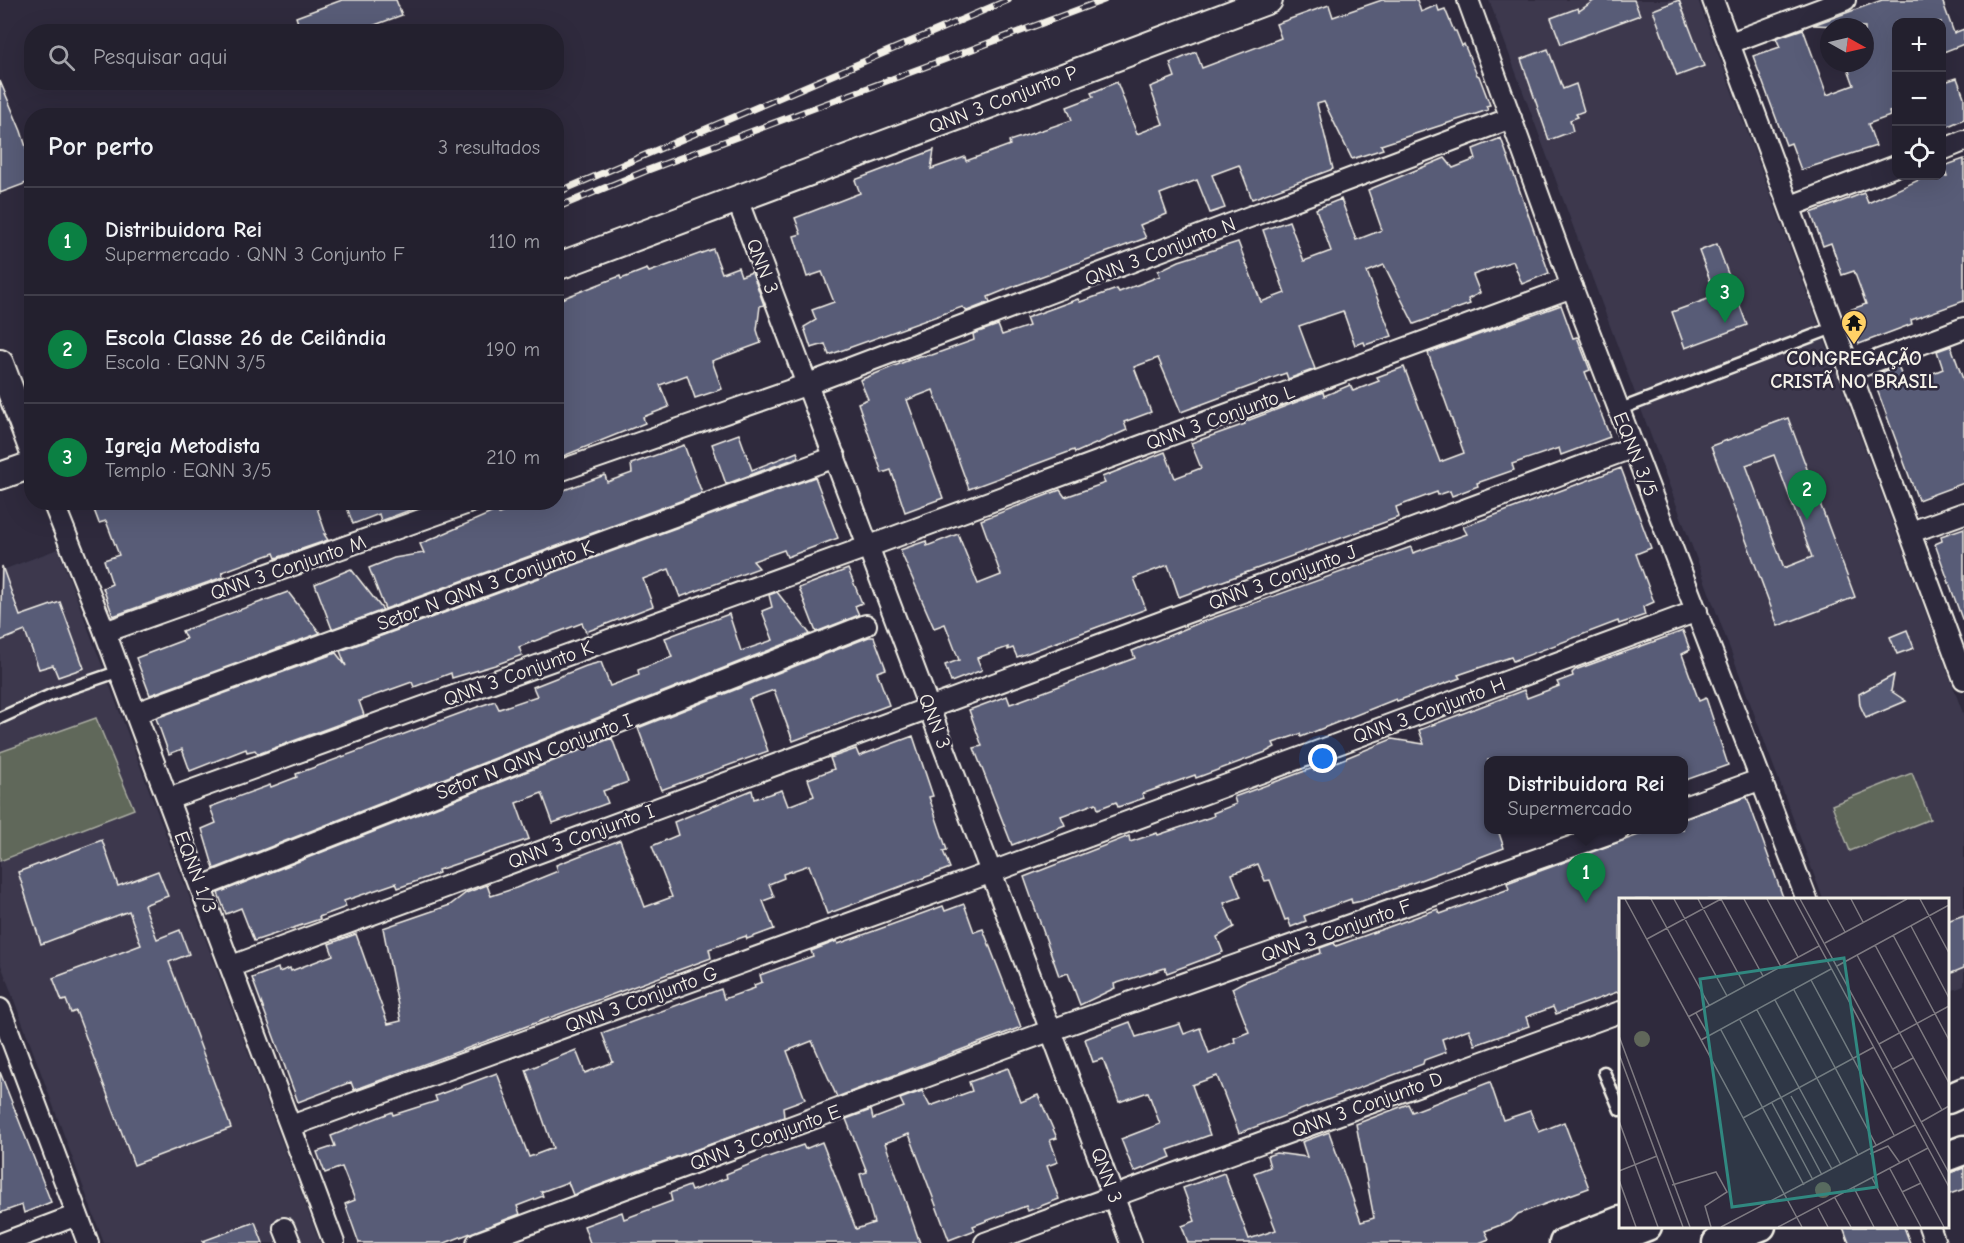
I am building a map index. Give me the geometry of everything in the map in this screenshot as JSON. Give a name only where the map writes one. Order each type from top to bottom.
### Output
[{"type":"main road","points":[[1949,1098],[1964,1092]]},
{"type":"main road","points":[[1949,1155],[1964,1150]]},
{"type":"main road","points":[[1564,1243],[1619,1221]]},
{"type":"main road","points":[[1604,1243],[1644,1228]]},
{"type":"main road","points":[[1717,1243],[1758,1228]]},
{"type":"street","name":"QNN 3 Conjunto P","points":[[564,264],[1269,0]]},
{"type":"street","points":[[1713,0],[1964,679]]},
{"type":"street","points":[[1730,43],[1845,0]]},
{"type":"street","name":"EQNN 3/5","points":[[1475,2],[1511,118],[1572,287],[1806,898]]},
{"type":"street","name":"QNN 3 Conjunto N","points":[[808,384],[1511,118]]},
{"type":"street","points":[[1946,148],[1964,141]]},
{"type":"street","points":[[1791,206],[1892,168]]},
{"type":"street","name":"QNN 3","points":[[737,199],[1131,1243]]},
{"type":"street","name":"QNN 3 Conjunto L","points":[[867,548],[1572,287]]},
{"type":"street","points":[[1849,370],[1964,328]]},
{"type":"street","points":[[0,363],[24,427]]},
{"type":"street","points":[[564,469],[808,384]]},
{"type":"street","name":"QNN 3 Conjunto J","points":[[930,706],[1634,447]]},
{"type":"street","name":"Setor N QNN 3 Conjunto K","points":[[136,713],[835,457]]},
{"type":"street","points":[[0,476],[24,468]]},
{"type":"street","name":"EQNN 1/3","points":[[56,510],[232,966],[334,1243]]},
{"type":"street","name":"QNN 3 Conjunto M","points":[[105,632],[448,510]]},
{"type":"street","points":[[1911,532],[1964,513]]},
{"type":"street","name":"QNN 3 Conjunto K","points":[[168,799],[867,548]]},
{"type":"street","name":"QNN 3 Conjunto H","points":[[992,872],[1697,611]]},
{"type":"street","name":"Setor N QNN Conjunto I","points":[[201,887],[866,625]]},
{"type":"street","name":"QNN 3 Conjunto I","points":[[232,966],[930,706]]},
{"type":"street","points":[[1688,805],[1760,780]]},
{"type":"street","name":"QNN 3 Conjunto F","points":[[1052,1030],[1608,834]]},
{"type":"street","name":"QNN 3 Conjunto G","points":[[291,1126],[992,872]]},
{"type":"street","points":[[0,1008],[7,1051],[87,1243]]},
{"type":"street","name":"QNN 3 Conjunto D","points":[[985,1243],[1619,1012]]},
{"type":"street","name":"QNN 3 Conjunto E","points":[[477,1243],[1052,1030]]},
{"type":"street","points":[[3,1243],[77,1215]]},
{"type":"street","points":[[1929,1228],[1935,1243]]},
{"type":"lane","points":[[1618,410],[1833,328]]},
{"type":"lane","points":[[0,718],[53,694],[120,671]]},
{"type":"lane","points":[[1604,1072],[1619,1108]]},
{"type":"shaded area","points":[[1489,0],[1698,0],[1964,716],[1964,986],[1949,992],[1949,898],[1823,898]]},
{"type":"shaded area","points":[[58,549],[320,1243],[104,1243],[0,962],[0,571]]},
{"type":"green space","points":[[96,718],[134,809],[0,861],[0,752]]},
{"type":"green space","points":[[1912,773],[1930,819],[1850,851],[1832,805]]},
{"type":"building","points":[[342,0],[396,0],[402,15],[378,24],[298,24],[296,17]]},
{"type":"building","points":[[1382,0],[1417,0],[1421,12],[1437,5],[1439,11],[1445,9],[1454,31],[1462,46],[1464,44],[1479,76],[1490,105],[1486,106],[1488,110],[1381,145],[1383,149],[1352,159],[1324,102],[1317,104],[1333,169],[1252,199],[1239,165],[1212,175],[1225,208],[1210,213],[1197,180],[1160,194],[1167,214],[1140,225],[1146,238],[988,297],[990,302],[967,311],[962,307],[829,355],[825,344],[811,348],[804,327],[816,320],[812,310],[834,302],[822,272],[807,277],[794,236],[801,234],[795,218],[860,193],[855,180],[934,150],[931,169],[965,157],[966,161],[1010,145],[1009,141],[1072,120],[1067,107],[1093,97],[1091,93],[1117,82],[1137,134],[1163,124],[1150,87],[1175,77],[1170,63],[1196,52],[1202,68],[1281,38],[1276,24],[1329,5],[1333,17]]},
{"type":"building","points":[[1595,0],[1634,0],[1640,15],[1561,44],[1551,18],[1578,8],[1579,11]]},
{"type":"building","points":[[1679,0],[1704,66],[1677,76],[1653,10]]},
{"type":"building","points":[[1882,0],[1942,0],[1954,33],[1964,29],[1964,44],[1946,51],[1946,18],[1892,18],[1892,111],[1889,112],[1890,116],[1868,124],[1876,146],[1801,170],[1791,143],[1786,145],[1753,56],[1780,47],[1776,38],[1803,29],[1827,95],[1854,85],[1849,72],[1874,72],[1874,18],[1832,18]]},
{"type":"building","points":[[1548,49],[1563,89],[1576,84],[1584,111],[1576,114],[1578,117],[1570,120],[1573,131],[1549,140],[1521,59]]},
{"type":"building","points":[[1957,78],[1964,97],[1964,119],[1946,127],[1946,126],[1946,81]]},
{"type":"building","points":[[0,81],[24,141],[24,184],[0,193]]},
{"type":"building","points":[[1501,138],[1549,273],[1522,284],[1513,261],[1473,275],[1480,293],[1468,299],[1470,304],[1414,324],[1384,265],[1367,272],[1392,336],[1365,345],[1364,342],[1355,345],[1343,311],[1299,326],[1315,369],[1288,379],[1286,373],[1181,412],[1158,358],[1134,367],[1151,412],[1124,422],[1127,430],[1075,453],[1074,450],[969,489],[933,390],[907,400],[943,498],[905,512],[891,470],[882,473],[858,403],[868,399],[860,380],[919,356],[932,355],[974,340],[973,334],[998,325],[1002,335],[1029,326],[1026,318],[1078,299],[1080,302],[1117,289],[1119,292],[1160,276],[1158,271],[1179,261],[1238,242],[1261,302],[1285,293],[1263,230],[1289,221],[1304,261],[1331,251],[1316,209],[1341,199],[1356,240],[1382,230],[1368,190],[1445,158],[1453,168],[1476,159],[1473,149]]},
{"type":"building","points":[[1964,159],[1964,301],[1911,320],[1912,324],[1859,344],[1847,311],[1866,304],[1854,271],[1842,275],[1831,243],[1823,246],[1811,213],[1864,193],[1868,203],[1919,180],[1946,180],[1946,165]]},
{"type":"building","points":[[1717,244],[1747,325],[1685,348],[1672,312],[1716,296],[1699,251]]},
{"type":"building","points":[[713,249],[722,273],[738,267],[741,276],[752,272],[764,305],[760,306],[757,330],[761,343],[712,361],[722,389],[695,398],[687,375],[660,385],[669,407],[643,417],[645,423],[564,456],[564,298],[620,276],[621,279],[647,269],[649,272]]},
{"type":"building","points":[[1561,305],[1573,338],[1577,337],[1590,370],[1585,372],[1610,437],[1561,455],[1559,448],[1512,464],[1514,470],[1477,483],[1478,486],[1452,496],[1450,491],[1438,495],[1437,492],[1396,507],[1399,517],[1179,597],[1168,565],[1134,578],[1146,609],[1017,657],[1013,648],[1008,650],[1008,647],[977,658],[982,670],[951,682],[945,665],[959,660],[945,624],[934,628],[900,550],[926,541],[927,546],[958,534],[978,584],[1001,575],[981,520],[1060,490],[1065,497],[1105,483],[1102,477],[1165,452],[1175,478],[1201,468],[1191,443],[1323,392],[1324,396],[1350,385],[1353,391],[1379,381],[1377,377],[1404,367],[1440,462],[1464,453],[1428,353]]},
{"type":"building","points":[[1951,346],[1964,382],[1964,483],[1918,500],[1872,376],[1898,366],[1906,387],[1932,377],[1931,374],[1943,369],[1937,351]]},
{"type":"building","points":[[1788,418],[1855,597],[1778,626],[1711,446]],"holes":[[[1774,455],[1812,557],[1784,568],[1746,465]]]},
{"type":"building","points":[[739,434],[752,470],[797,452],[799,457],[726,484],[712,444]]},
{"type":"building","points":[[684,445],[702,493],[385,609],[369,568],[394,558],[424,553],[420,544],[498,510],[499,514],[509,510],[564,510],[564,490],[605,475],[607,482],[632,473],[631,464]]},
{"type":"building","points":[[1621,468],[1651,548],[1636,554],[1654,602],[1643,607],[1645,615],[1619,624],[1618,621],[1513,661],[1511,657],[1458,675],[1460,678],[1397,701],[1396,699],[1301,737],[1300,734],[1273,743],[1275,747],[1266,752],[1196,778],[1195,775],[1142,794],[1144,798],[1118,807],[1116,802],[1098,809],[1096,803],[1061,816],[1065,825],[1012,845],[974,748],[982,746],[969,710],[1007,696],[1010,704],[1135,658],[1132,651],[1199,623],[1411,547],[1413,553],[1467,534],[1463,527]]},
{"type":"building","points":[[815,477],[838,538],[787,557],[784,550],[753,561],[759,568],[680,597],[669,569],[643,579],[653,606],[586,632],[582,623],[519,647],[522,655],[495,665],[452,678],[451,673],[414,687],[412,682],[359,701],[364,715],[258,754],[255,750],[247,752],[246,749],[190,771],[182,749],[169,754],[156,718],[336,653],[346,666],[340,651]]},
{"type":"building","points":[[94,510],[318,510],[326,534],[324,534],[328,540],[276,558],[274,553],[222,572],[223,577],[113,616],[103,588],[112,584],[104,560],[119,555],[106,521],[99,523]]},
{"type":"building","points":[[348,510],[410,510],[381,521],[379,514],[353,524]]},
{"type":"building","points":[[1964,528],[1964,618],[1962,619],[1935,544],[1942,541],[1941,536]]},
{"type":"building","points":[[2,566],[20,616],[60,602],[84,668],[58,677],[53,665],[39,669],[25,631],[0,641]]},
{"type":"building","points":[[351,569],[383,610],[332,629],[315,584]]},
{"type":"building","points":[[848,569],[862,603],[855,606],[859,615],[816,632],[799,588]]},
{"type":"building","points":[[288,592],[320,633],[150,695],[136,658],[186,639],[182,631]]},
{"type":"building","points":[[777,592],[810,634],[214,869],[202,829],[216,823],[210,807],[270,785],[271,787],[297,777],[296,774],[480,706],[495,701],[499,709],[537,696],[533,687],[586,666],[601,662],[610,686],[639,675],[638,670],[672,657],[665,638],[729,614],[741,651],[773,640],[762,611],[772,607],[769,595]]},
{"type":"building","points":[[1907,630],[1914,648],[1897,654],[1890,637]]},
{"type":"building","points":[[1683,631],[1690,650],[1682,654],[1699,701],[1706,698],[1728,765],[1688,779],[1688,756],[1484,756],[1484,834],[1499,834],[1504,848],[1362,901],[1352,903],[1351,899],[1304,916],[1306,921],[1291,927],[1288,919],[1285,920],[1270,880],[1265,881],[1258,864],[1232,874],[1241,897],[1224,903],[1234,927],[1217,937],[1223,952],[1167,973],[1165,968],[1114,984],[1115,988],[1080,1005],[1068,973],[1059,976],[1024,877],[1129,836],[1130,842],[1214,816],[1213,813],[1236,804],[1234,797],[1313,768],[1314,771],[1392,739],[1424,744],[1419,730],[1524,690],[1527,698],[1559,686],[1557,682],[1573,676],[1572,673]]},
{"type":"building","points":[[874,637],[886,669],[877,672],[889,705],[793,741],[774,690],[749,699],[768,751],[661,790],[638,728]]},
{"type":"building","points":[[1894,675],[1891,691],[1906,701],[1866,718],[1860,705],[1859,694]]},
{"type":"building","points":[[913,736],[933,796],[929,797],[947,850],[943,851],[950,868],[827,914],[809,865],[783,874],[784,878],[769,884],[774,897],[763,901],[774,929],[709,949],[711,958],[354,1090],[351,1082],[298,1102],[252,978],[278,968],[279,972],[290,968],[291,971],[333,955],[329,944],[356,934],[388,1024],[401,1021],[383,928],[450,905],[466,893],[487,885],[491,896],[516,888],[558,871],[556,865],[620,840],[645,907],[672,897],[652,846],[678,835],[674,822],[752,790],[754,799],[782,790],[788,806],[814,796],[808,779],[834,769],[830,758],[856,749],[859,756]]},
{"type":"building","points":[[612,738],[628,782],[603,791],[608,803],[553,823],[542,793],[516,803],[529,839],[438,870],[439,873],[398,888],[396,883],[344,901],[346,907],[319,917],[320,919],[254,941],[241,908],[226,914],[218,893]]},
{"type":"building","points":[[1747,797],[1783,898],[1619,898],[1619,991],[1556,1014],[1553,1007],[1526,1017],[1529,1026],[1475,1045],[1469,1029],[1442,1039],[1446,1052],[1424,1060],[1423,1064],[1239,1133],[1217,1076],[1192,1085],[1210,1135],[1168,1150],[1171,1157],[1134,1172],[1121,1139],[1160,1124],[1148,1092],[1119,1102],[1103,1059],[1093,1062],[1085,1039],[1130,1022],[1136,1037],[1180,1024],[1184,1034],[1200,1028],[1209,1053],[1235,1042],[1234,1038],[1249,1032],[1232,988],[1243,982],[1321,953],[1320,948],[1334,943],[1336,946],[1438,909],[1440,914],[1509,889],[1507,883],[1641,834],[1688,834],[1688,817]]},
{"type":"building","points":[[102,840],[118,886],[158,871],[168,896],[144,905],[157,939],[180,930],[189,954],[169,962],[231,1128],[134,1165],[76,1011],[71,1013],[66,1000],[62,1001],[53,978],[141,945],[129,911],[41,944],[18,872]]},
{"type":"building","points":[[964,904],[974,932],[983,929],[1021,1027],[837,1097],[812,1041],[787,1051],[805,1099],[783,1107],[784,1117],[573,1195],[568,1182],[541,1192],[543,1196],[517,1206],[520,1214],[445,1243],[359,1243],[345,1204],[355,1200],[342,1167],[325,1173],[317,1152],[335,1146],[331,1136],[392,1112],[393,1115],[437,1101],[435,1096],[497,1073],[529,1157],[553,1148],[526,1070],[576,1050],[585,1073],[613,1062],[602,1033],[721,989],[724,999],[755,988],[754,985],[762,982],[760,975],[813,956],[811,951],[837,941],[838,944],[943,906],[945,911]]},
{"type":"building","points":[[1964,915],[1964,968],[1949,974],[1949,920]]},
{"type":"building","points":[[1008,1068],[1021,1102],[1038,1095],[1057,1138],[1050,1140],[1058,1162],[1047,1166],[1059,1199],[1028,1211],[1026,1206],[973,1226],[975,1230],[949,1240],[909,1134],[885,1143],[920,1243],[590,1243],[584,1226],[622,1212],[624,1219],[672,1201],[670,1193],[689,1186],[691,1191],[727,1178],[726,1174],[768,1157],[803,1145],[805,1149],[822,1142],[856,1229],[874,1223],[860,1174],[867,1172],[846,1119],[871,1110],[873,1119],[904,1107],[900,1099],[922,1091],[930,1106],[972,1091],[969,1082]]},
{"type":"building","points":[[0,1072],[51,1202],[24,1213],[22,1205],[0,1213]]},
{"type":"building","points":[[1490,1082],[1503,1120],[1530,1111],[1539,1132],[1564,1122],[1589,1188],[1518,1214],[1511,1221],[1485,1231],[1489,1239],[1479,1243],[1188,1243],[1182,1226],[1195,1221],[1183,1188],[1224,1173],[1249,1239],[1276,1230],[1254,1173],[1270,1167],[1267,1156],[1276,1153],[1307,1157],[1302,1142],[1329,1132],[1361,1222],[1374,1218],[1356,1124],[1408,1104],[1412,1112]]},
{"type":"building","points":[[1964,1168],[1964,1189],[1949,1194],[1949,1173]]},
{"type":"building","points":[[255,1222],[263,1243],[203,1243],[203,1241]]},
{"type":"building","points":[[1843,1228],[1904,1228],[1910,1243],[1849,1243]]},
{"type":"railway","points":[[564,190],[1008,0]]},
{"type":"railway","points":[[564,205],[648,170],[1104,0]]},
{"type":"place","name":"Igreja Metodista","points":[[1725,323]]},
{"type":"place","name":"CONGREGAÇÃO CRISTÃ NO BRASIL","points":[[1854,346]]},
{"type":"place","name":"Escola Classe 26 de Ceilândia","points":[[1807,520]]},
{"type":"place","name":"Distribuidora Rei","points":[[1586,903]]}]
